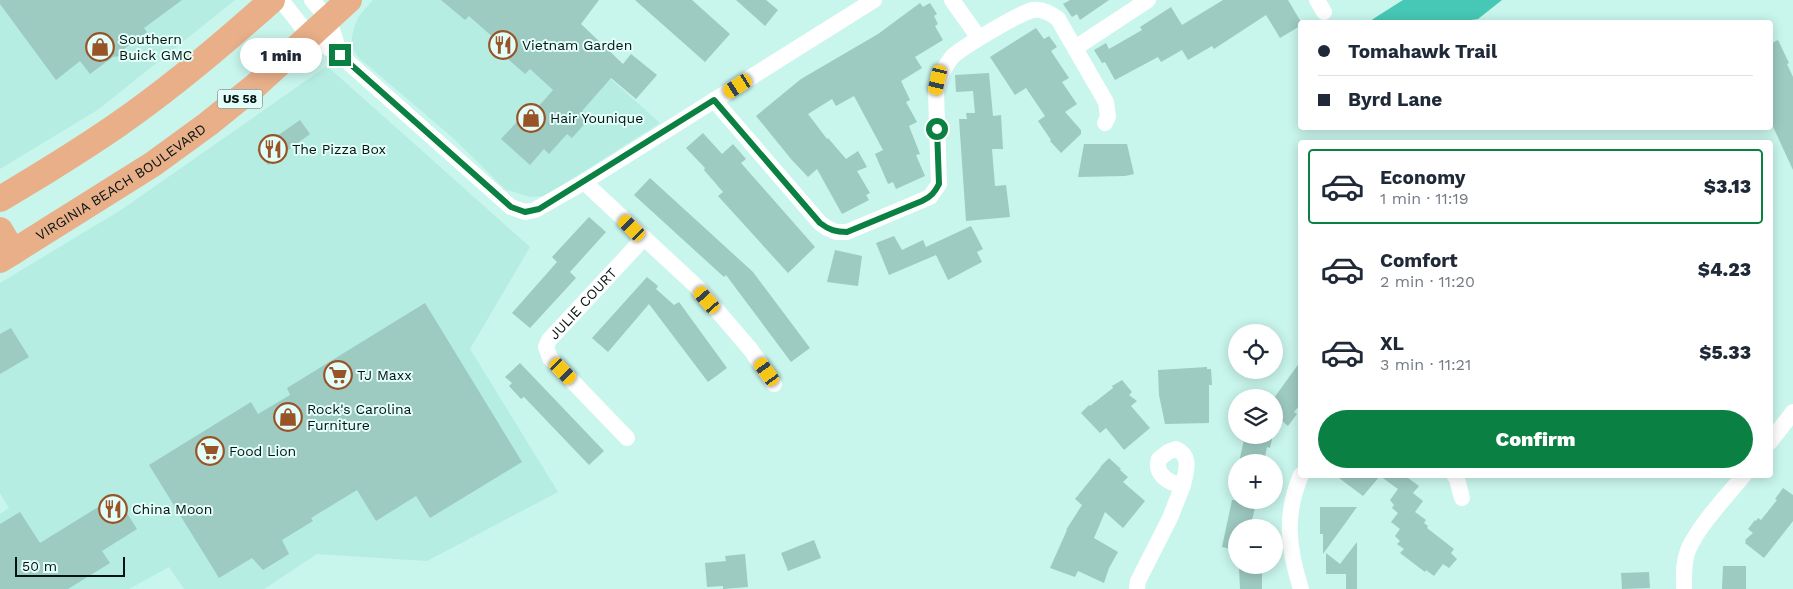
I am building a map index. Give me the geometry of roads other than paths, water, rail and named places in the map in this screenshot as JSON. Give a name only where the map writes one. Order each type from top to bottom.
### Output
[{"type":"main road","points":[[0,199],[57,165],[128,118],[220,47],[272,0]]},
{"type":"main road","name":"VIRGINIA BEACH BOULEVARD","points":[[6,256],[153,164],[187,139],[254,87],[349,0]]},
{"type":"main road","points":[[0,230],[6,256]]},
{"type":"street","points":[[281,0],[319,29],[340,55],[478,179],[511,207],[525,212],[539,209],[584,182],[874,0]]},
{"type":"street","points":[[312,0],[319,29],[340,55]]},
{"type":"street","points":[[952,0],[979,38]]},
{"type":"street","points":[[1075,48],[1148,0]]},
{"type":"street","points":[[714,100],[820,223],[836,232],[847,232],[930,197],[939,184],[936,92],[938,80],[954,55],[979,38],[1027,12],[1043,11],[1050,13],[1058,19],[1106,102],[1108,117],[1105,123]]},
{"type":"street","points":[[584,182],[696,287],[751,350],[774,384]]},
{"type":"street","name":"JULIE COURT","points":[[627,438],[550,358],[546,347],[549,340],[643,239]]},
{"type":"street","points":[[1773,438],[1793,412]]},
{"type":"street","points":[[1300,478],[1294,490],[1289,527],[1291,550],[1301,589]]},
{"type":"street","points":[[1455,478],[1462,498]]},
{"type":"street","points":[[1684,589],[1684,567],[1688,551],[1697,534],[1742,478]]},
{"type":"street","points":[[1137,589],[1138,581],[1170,518],[1183,485]]},
{"type":"place","name":"Vietnam Garden","points":[[503,45]]},
{"type":"place","name":"Southern Buick GMC","points":[[100,47]]},
{"type":"place","name":"Hair Younique","points":[[531,118]]},
{"type":"place","name":"The Pizza Box","points":[[273,149]]},
{"type":"place","name":"TJ Maxx","points":[[338,375]]},
{"type":"place","name":"Rock's Carolina Furniture","points":[[288,417]]},
{"type":"place","name":"Food Lion","points":[[210,451]]},
{"type":"place","name":"China Moon","points":[[113,509]]}]
